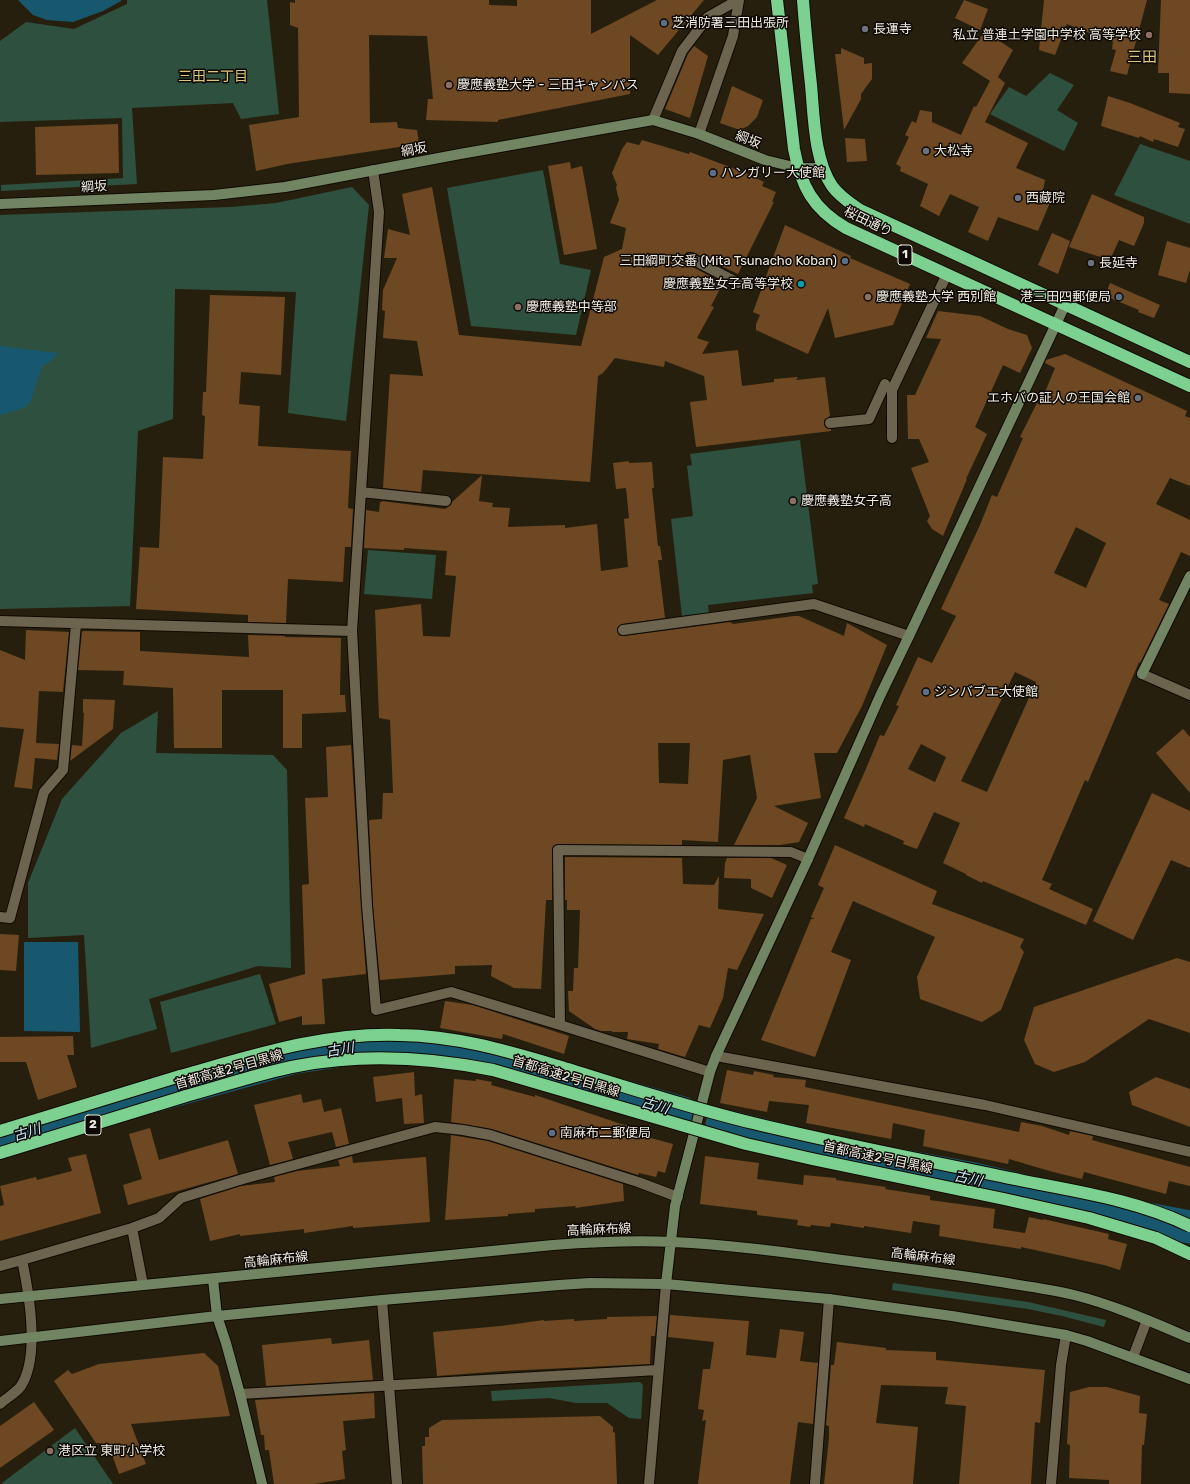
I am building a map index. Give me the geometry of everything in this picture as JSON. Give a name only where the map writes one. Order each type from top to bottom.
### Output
[{"type":"highway","name":"桜田通り","points":[[777,0],[794,149],[798,168],[804,185],[822,212],[846,228],[1190,386]]},
{"type":"highway","name":"桜田通り","points":[[803,0],[814,125],[818,147],[823,168],[832,186],[845,200],[860,210],[1190,362]]},
{"type":"highway","name":"首都高速2号目黒線","points":[[0,1131],[180,1076],[289,1046],[332,1038],[370,1035],[398,1034],[430,1036],[496,1048],[752,1123],[1096,1196],[1162,1214],[1190,1226]]},
{"type":"highway","name":"首都高速2号目黒線","points":[[0,1153],[186,1096],[296,1066],[334,1060],[369,1057],[427,1059],[460,1063],[493,1070],[746,1144],[1089,1218],[1156,1238],[1190,1254]]},
{"type":"main road","name":"綱坂","points":[[0,204],[214,194],[285,187],[653,120],[699,134],[765,160],[798,168],[823,168]]},
{"type":"main road","points":[[666,1284],[675,1206],[710,1072],[716,1056],[808,859],[880,696],[1065,305]]},
{"type":"main road","points":[[1142,674],[1190,576]]},
{"type":"main road","name":"高輪麻布線","points":[[0,1299],[553,1245],[603,1242],[671,1242],[816,1257],[962,1275],[1074,1295],[1147,1320],[1190,1338]]},
{"type":"main road","points":[[213,1279],[217,1316],[240,1394],[262,1484]]},
{"type":"main road","points":[[0,1341],[217,1316],[382,1300],[590,1283],[666,1284],[829,1300],[952,1316],[1066,1335],[1133,1357],[1190,1379]]},
{"type":"street","points":[[653,120],[682,51],[708,17],[738,0]]},
{"type":"street","points":[[699,134],[734,36],[738,0]]},
{"type":"street","points":[[374,170],[379,212],[352,631],[367,906],[376,1010],[451,992],[560,1024],[710,1072]]},
{"type":"street","points":[[690,258],[738,283]]},
{"type":"street","points":[[892,438],[892,390],[946,274]]},
{"type":"street","points":[[830,423],[869,419],[885,384]]},
{"type":"street","points":[[361,492],[446,501]]},
{"type":"street","points":[[623,630],[814,604],[909,636]]},
{"type":"street","points":[[0,621],[352,631]]},
{"type":"street","points":[[0,917],[10,918],[44,792],[63,770],[76,624]]},
{"type":"street","points":[[1142,674],[1190,695]]},
{"type":"street","points":[[560,1024],[558,850],[792,852],[808,859]]},
{"type":"street","points":[[716,1056],[985,1105],[1190,1152]]},
{"type":"street","points":[[0,1266],[132,1228],[159,1218],[180,1198],[242,1179],[435,1127],[490,1135],[638,1182],[678,1197]]},
{"type":"street","points":[[132,1228],[143,1285]]},
{"type":"street","points":[[0,1404],[20,1387],[28,1372],[30,1361],[31,1337],[29,1295],[22,1260]]},
{"type":"street","points":[[649,1484],[666,1284]]},
{"type":"street","points":[[382,1300],[397,1484]]},
{"type":"street","points":[[814,1484],[829,1300]]},
{"type":"street","points":[[1133,1357],[1147,1320]]},
{"type":"street","points":[[1051,1484],[1060,1365],[1066,1335]]},
{"type":"street","points":[[240,1394],[658,1370]]},
{"type":"green space","points":[[127,0],[267,0],[279,114],[241,119],[233,103],[132,108],[137,184],[1,191],[1,185],[123,178],[122,118],[0,122],[0,41],[26,22],[74,29],[127,4]]},
{"type":"green space","points":[[1050,73],[1074,85],[1057,110],[1078,123],[1064,151],[990,114],[1009,87],[1026,96]]},
{"type":"green space","points":[[1140,144],[1190,161],[1190,224],[1114,195]]},
{"type":"green space","points":[[543,170],[560,264],[591,270],[576,335],[471,326],[447,188]]},
{"type":"green space","points":[[352,187],[369,205],[346,421],[288,413],[296,292],[175,289],[173,419],[138,431],[130,606],[0,609],[0,215],[231,207],[276,203]]},
{"type":"green space","points":[[800,440],[818,584],[812,585],[813,593],[708,605],[709,614],[682,616],[671,519],[693,516],[687,466],[692,465],[690,454]]},
{"type":"green space","points":[[368,550],[436,555],[432,599],[364,594]]},
{"type":"green space","points":[[158,711],[156,753],[273,755],[287,770],[291,968],[258,966],[149,999],[157,1029],[91,1048],[84,935],[28,938],[28,883],[62,799],[121,733]]},
{"type":"green space","points":[[260,974],[276,1024],[171,1053],[160,1002]]},
{"type":"green space","points":[[893,1283],[1028,1302],[1106,1320],[1104,1327],[1028,1309],[892,1290]]},
{"type":"green space","points":[[640,1382],[643,1385],[641,1419],[629,1418],[607,1403],[576,1403],[549,1398],[492,1401],[491,1391]]},
{"type":"green space","points":[[75,1428],[113,1484],[2,1483]]},
{"type":"water","points":[[18,0],[121,1],[103,11],[73,22],[47,20],[33,15]]},
{"type":"water","points":[[0,346],[58,353],[50,362],[42,366],[30,403],[24,408],[0,415]]},
{"type":"water","points":[[24,942],[78,942],[80,1032],[24,1031]]},
{"type":"building","name":"慶應義塾大学 - 三田キャンパス","points":[[295,0],[489,0],[489,5],[517,6],[517,0],[591,0],[591,34],[657,0],[704,0],[658,55],[630,35],[630,94],[498,120],[498,122],[426,120],[428,99],[433,99],[427,36],[369,35],[370,123],[397,122],[398,128],[417,130],[419,144],[287,164],[256,171],[249,125],[299,117],[298,28],[290,25],[290,2],[295,3]]},
{"type":"building","points":[[964,0],[988,9],[980,30],[955,18]]},
{"type":"building","points":[[1044,0],[1147,0],[1127,75],[1110,71],[1116,50],[1112,49],[1113,42],[1067,24],[1055,55],[1039,50]]},
{"type":"building","points":[[1161,0],[1190,0],[1190,94],[1169,93],[1169,73],[1158,73]]},
{"type":"building","points":[[985,31],[1013,50],[998,77],[1005,83],[985,122],[1028,143],[1016,168],[1045,180],[1043,190],[1054,193],[1038,231],[998,217],[988,241],[968,232],[979,207],[950,194],[939,216],[920,206],[928,184],[900,171],[901,167],[896,164],[909,137],[905,135],[912,121],[916,123],[920,110],[932,112],[932,122],[961,135],[974,106],[976,107],[990,81],[962,63]]},
{"type":"building","points":[[694,46],[708,56],[690,118],[665,109],[688,54]]},
{"type":"building","points":[[841,48],[864,58],[864,64],[872,63],[872,79],[861,94],[861,99],[844,130],[835,54],[841,54]]},
{"type":"building","points":[[732,86],[763,100],[757,117],[748,126],[740,130],[720,123]]},
{"type":"building","points":[[1108,96],[1180,123],[1178,127],[1185,129],[1178,147],[1154,139],[1153,142],[1140,136],[1139,138],[1101,126]]},
{"type":"building","points":[[118,124],[119,173],[36,175],[35,127]]},
{"type":"building","points":[[845,138],[865,139],[867,161],[847,162]]},
{"type":"building","points":[[642,140],[689,154],[690,152],[743,172],[764,182],[762,186],[776,192],[772,202],[774,202],[738,274],[693,252],[687,252],[684,255],[684,259],[687,264],[723,283],[711,306],[714,307],[697,338],[709,342],[702,354],[738,350],[742,386],[774,382],[774,379],[798,377],[796,380],[825,377],[830,416],[824,420],[824,424],[825,427],[831,429],[831,431],[696,447],[690,402],[707,400],[704,376],[665,361],[664,367],[615,358],[603,373],[598,376],[590,482],[423,470],[421,492],[383,488],[390,374],[423,376],[417,341],[383,338],[385,311],[382,310],[383,290],[397,258],[384,258],[388,229],[410,235],[402,194],[432,187],[459,335],[581,346],[604,257],[622,249],[626,228],[610,223],[619,200],[616,188],[617,185],[612,173],[622,149],[627,142],[639,145]]},
{"type":"building","points":[[570,162],[571,169],[582,166],[597,249],[564,255],[548,166]]},
{"type":"building","points":[[1092,194],[1144,217],[1144,223],[1134,246],[1119,240],[1110,260],[1069,247]]},
{"type":"building","name":"慶應義塾女子高等学校","points":[[785,225],[851,256],[850,258],[910,284],[893,325],[835,338],[828,308],[808,354],[756,330],[756,324],[760,315],[753,312]]},
{"type":"building","points":[[1052,233],[1070,241],[1058,274],[1038,265]]},
{"type":"building","points":[[1167,241],[1190,248],[1190,270],[1186,283],[1158,275]]},
{"type":"building","points":[[1110,283],[1160,305],[1154,318],[1105,296]]},
{"type":"building","points":[[210,295],[285,297],[281,375],[241,372],[239,404],[260,406],[258,446],[351,451],[348,508],[353,509],[351,547],[345,547],[343,582],[288,579],[286,623],[248,622],[248,615],[136,609],[140,547],[159,548],[163,457],[203,459],[205,416],[202,415],[203,392],[206,392]]},
{"type":"building","points":[[938,311],[980,316],[1008,329],[1027,335],[1032,348],[1020,373],[1003,365],[975,427],[987,434],[966,479],[943,536],[932,529],[927,521],[930,516],[911,468],[929,462],[919,439],[908,439],[907,395],[915,395],[941,339],[926,338]]},
{"type":"building","points":[[1065,354],[1187,411],[1185,416],[1190,418],[1190,486],[1170,478],[1156,504],[1190,520],[1190,556],[1181,552],[1159,600],[1169,604],[1140,663],[1139,662],[1088,782],[1085,780],[1042,880],[1052,884],[1049,889],[1093,909],[1086,925],[983,881],[982,883],[943,863],[960,823],[934,812],[917,849],[903,844],[904,841],[865,824],[864,827],[844,818],[880,735],[884,736],[899,706],[896,705],[918,657],[932,663],[956,616],[941,609],[980,525],[992,495],[997,497],[1023,438],[1020,437],[1037,403],[1040,404],[1055,368],[1045,363],[1046,360]],"holes":[[[1076,527],[1106,543],[1086,588],[1054,573]],[[1015,672],[1036,682],[987,792],[961,781]],[[921,744],[946,757],[935,782],[908,769]]]},
{"type":"building","points":[[629,461],[629,463],[652,462],[654,488],[652,488],[658,546],[660,546],[662,560],[658,560],[665,618],[622,624],[617,628],[620,636],[730,622],[733,624],[799,616],[844,636],[847,623],[887,645],[862,706],[837,753],[814,753],[821,798],[774,806],[808,823],[799,842],[780,845],[734,845],[757,798],[750,755],[723,760],[718,842],[682,840],[682,845],[558,844],[553,846],[552,900],[546,900],[541,989],[514,988],[491,976],[492,965],[455,966],[455,974],[380,980],[373,906],[369,820],[382,819],[383,793],[393,793],[390,720],[379,718],[375,610],[421,604],[423,636],[450,637],[456,576],[445,575],[447,551],[404,548],[404,550],[364,548],[366,510],[379,512],[380,502],[382,501],[445,509],[482,475],[479,501],[493,503],[492,507],[510,508],[508,527],[565,525],[565,528],[597,524],[601,571],[628,567],[624,519],[629,518],[626,488],[616,489],[613,463]],"holes":[[[658,743],[690,743],[688,784],[659,783]]]},
{"type":"building","points":[[26,630],[69,632],[63,692],[39,691],[36,743],[59,744],[57,760],[35,758],[32,789],[14,787],[24,729],[0,727],[0,650],[25,660]]},
{"type":"building","points":[[83,631],[140,632],[140,651],[249,657],[248,635],[341,638],[340,695],[345,695],[346,712],[302,714],[302,748],[283,748],[283,690],[222,690],[222,748],[174,748],[173,688],[123,685],[124,671],[78,670]]},
{"type":"building","points":[[83,699],[115,700],[113,729],[70,761],[72,745],[82,746],[84,713]]},
{"type":"building","points":[[1183,729],[1190,737],[1190,793],[1156,753]]},
{"type":"building","points":[[351,745],[366,974],[322,979],[325,1024],[302,1025],[302,1016],[279,1022],[269,984],[305,974],[302,885],[309,884],[305,798],[328,797],[326,747]]},
{"type":"building","points":[[1152,793],[1190,811],[1190,868],[1171,860],[1133,940],[1093,921]]},
{"type":"building","points":[[835,845],[937,891],[932,904],[1024,939],[1020,947],[1024,952],[1001,1010],[982,1022],[920,999],[917,977],[935,937],[853,901],[831,952],[851,960],[815,1057],[761,1040],[811,919],[815,919],[811,917],[824,888],[818,885]]},
{"type":"building","points":[[565,857],[682,858],[683,884],[714,885],[719,876],[718,909],[764,914],[737,970],[728,968],[723,998],[710,1028],[699,1025],[685,1057],[658,1049],[659,1044],[627,1039],[628,1032],[601,1031],[595,1029],[569,1011],[568,991],[573,991],[574,968],[578,968],[580,910],[567,910],[567,900],[565,900]]},
{"type":"building","points":[[727,858],[771,858],[787,865],[772,898],[751,888],[751,879],[724,878],[725,863]]},
{"type":"building","points":[[0,934],[19,935],[16,971],[0,970]]},
{"type":"building","points":[[1177,958],[1190,962],[1190,1033],[1149,1019],[1085,1062],[1054,1072],[1035,1064],[1024,1040],[1034,1007]]},
{"type":"building","points":[[445,1001],[473,1005],[569,1036],[564,1054],[503,1034],[502,1039],[440,1028]]},
{"type":"building","points":[[73,1036],[74,1055],[67,1055],[77,1087],[38,1100],[26,1062],[0,1062],[0,1037]]},
{"type":"building","points":[[727,1070],[753,1075],[754,1071],[774,1075],[773,1077],[806,1080],[805,1087],[1019,1132],[1021,1122],[1042,1126],[1069,1135],[1070,1131],[1093,1136],[1092,1140],[1190,1167],[1190,1186],[1169,1181],[1166,1194],[1084,1172],[1082,1179],[1009,1159],[1008,1164],[923,1146],[925,1130],[893,1123],[891,1139],[806,1123],[809,1105],[769,1101],[767,1112],[720,1103]]},
{"type":"building","points":[[414,1072],[415,1096],[422,1094],[424,1123],[404,1124],[402,1098],[376,1102],[373,1077]]},
{"type":"building","points":[[1156,1077],[1190,1089],[1190,1127],[1132,1105],[1129,1092]]},
{"type":"building","points":[[454,1079],[476,1081],[476,1079],[492,1082],[491,1085],[535,1097],[535,1095],[621,1124],[642,1129],[640,1135],[673,1144],[665,1173],[658,1171],[656,1177],[639,1173],[638,1175],[492,1129],[451,1122]]},
{"type":"building","points":[[301,1094],[303,1103],[321,1099],[324,1112],[341,1108],[349,1144],[336,1147],[332,1132],[288,1142],[293,1159],[270,1165],[254,1105]]},
{"type":"building","points":[[150,1128],[159,1160],[228,1140],[238,1174],[128,1205],[123,1185],[142,1179],[129,1134]]},
{"type":"building","points":[[451,1135],[488,1141],[623,1184],[624,1201],[575,1208],[576,1206],[535,1209],[535,1212],[508,1214],[508,1216],[445,1220]]},
{"type":"building","points":[[86,1154],[101,1213],[0,1241],[0,1206],[4,1205],[0,1186],[36,1177],[37,1180],[72,1171],[68,1158]]},
{"type":"building","points":[[352,1156],[353,1163],[426,1157],[430,1222],[353,1228],[353,1226],[304,1233],[304,1229],[240,1236],[240,1234],[210,1241],[200,1199],[241,1186],[275,1182],[274,1177],[297,1171],[340,1166],[338,1160]]},
{"type":"building","points":[[705,1156],[759,1163],[757,1179],[803,1185],[804,1175],[836,1178],[836,1180],[886,1187],[885,1189],[930,1196],[930,1200],[995,1209],[993,1228],[1025,1233],[1029,1217],[1109,1234],[1108,1239],[1127,1244],[1120,1270],[1104,1265],[1021,1247],[1021,1249],[939,1236],[940,1225],[913,1221],[911,1233],[831,1223],[830,1227],[811,1225],[810,1227],[797,1225],[798,1220],[757,1215],[757,1211],[700,1204]]},
{"type":"building","points":[[670,1315],[749,1321],[746,1355],[776,1358],[780,1329],[804,1332],[800,1361],[818,1363],[813,1424],[798,1422],[790,1484],[698,1484],[706,1420],[702,1421],[704,1410],[698,1409],[703,1369],[710,1369],[714,1342],[668,1337]]},
{"type":"building","points":[[657,1316],[655,1336],[651,1336],[650,1364],[503,1371],[437,1376],[433,1332],[501,1326],[544,1320],[574,1319],[574,1321],[607,1319],[607,1317]]},
{"type":"building","points":[[331,1338],[332,1344],[369,1340],[373,1380],[266,1386],[262,1345]]},
{"type":"building","points":[[837,1342],[886,1348],[886,1350],[936,1352],[936,1360],[1045,1370],[1040,1423],[1035,1422],[1031,1484],[959,1484],[966,1406],[945,1404],[948,1387],[881,1385],[876,1423],[918,1427],[913,1484],[824,1484],[829,1438],[829,1426],[826,1425],[831,1365],[834,1365]]},
{"type":"building","points":[[204,1353],[218,1366],[230,1416],[131,1424],[146,1464],[119,1474],[108,1444],[96,1443],[54,1381],[68,1370],[72,1374],[99,1364]]},
{"type":"building","points":[[1089,1387],[1107,1387],[1140,1396],[1139,1413],[1147,1414],[1144,1445],[1142,1445],[1141,1484],[1109,1484],[1109,1480],[1069,1478],[1070,1445],[1067,1444],[1070,1392]]},
{"type":"building","points":[[374,1393],[375,1418],[343,1421],[346,1450],[342,1451],[345,1479],[314,1484],[274,1484],[269,1450],[265,1450],[264,1435],[261,1435],[255,1400]]},
{"type":"building","points":[[34,1402],[54,1430],[0,1468],[0,1426]]},
{"type":"building","points":[[600,1416],[613,1427],[613,1432],[615,1433],[617,1484],[423,1484],[422,1446],[425,1446],[425,1437],[429,1437],[429,1428],[442,1420]]},
{"type":"waterway","name":"古川","points":[[0,1142],[99,1111],[291,1058],[362,1047],[443,1048],[496,1060],[683,1113]]},
{"type":"waterway","name":"古川","points":[[722,1125],[844,1155],[974,1179],[1142,1218],[1190,1227]]},
{"type":"place","name":"芝消防署三田出張所","points":[[664,23]]},
{"type":"place","name":"長運寺","points":[[865,29]]},
{"type":"place","name":"私立 普連土学園中学校 高等学校","points":[[1149,35]]},
{"type":"place","name":"慶應義塾大学 - 三田キャンパス","points":[[449,85]]},
{"type":"place","name":"大松寺","points":[[926,151]]},
{"type":"place","name":"ハンガリー大使館","points":[[713,173]]},
{"type":"place","name":"西藏院","points":[[1018,198]]},
{"type":"place","name":"三田綱町交番 (Mita Tsunacho Koban)","points":[[845,261]]},
{"type":"place","name":"長延寺","points":[[1091,263]]},
{"type":"place","name":"慶應義塾女子高等学校","points":[[801,284]]},
{"type":"place","name":"慶應義塾大学 西別館","points":[[868,297]]},
{"type":"place","name":"港三田四郵便局","points":[[1119,297]]},
{"type":"place","name":"慶應義塾中等部","points":[[518,307]]},
{"type":"place","name":"エホバの証人の王国会館","points":[[1138,398]]},
{"type":"place","name":"慶應義塾女子高","points":[[793,501]]},
{"type":"place","name":"ジンバブエ大使館","points":[[926,692]]},
{"type":"place","name":"南麻布二郵便局","points":[[552,1133]]},
{"type":"place","name":"港区立 東町小学校","points":[[50,1451]]},
{"type":"district","name":"三田","points":[[1142,58]]},
{"type":"district","name":"三田二丁目","points":[[213,77]]}]
